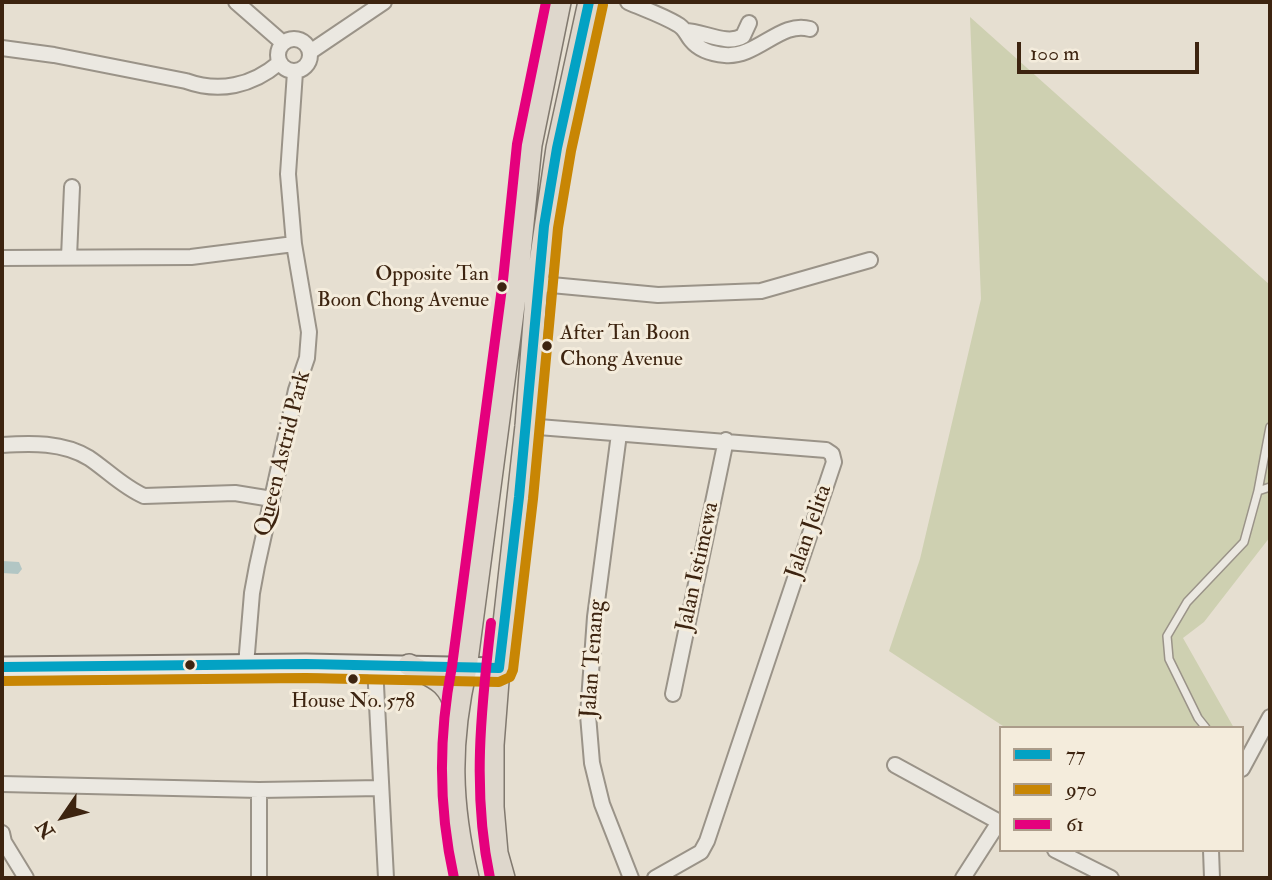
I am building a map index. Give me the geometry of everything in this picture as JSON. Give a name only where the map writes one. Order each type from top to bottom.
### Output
[{"type":"main road","points":[[504,878],[498,853],[493,807],[494,745],[499,668],[526,426],[531,145],[560,2]]},
{"type":"main road","points":[[468,878],[454,809],[456,710],[466,668],[527,282],[589,2]]},
{"type":"main road","points":[[2,667],[246,664],[499,668]]},
{"type":"main road","points":[[409,665],[440,681],[453,697],[456,710]]},
{"type":"street","points":[[236,2],[283,43]]},
{"type":"street","points":[[310,52],[384,2]]},
{"type":"street","points":[[628,2],[680,25],[701,49],[722,55],[747,53],[791,29],[810,29]]},
{"type":"street","points":[[685,31],[697,31],[732,40],[743,36],[749,23]]},
{"type":"street","points":[[292,39],[301,40],[310,52],[309,64],[295,72],[285,69],[279,63],[278,52],[283,43],[292,39]]},
{"type":"street","points":[[2,48],[54,55],[186,81],[202,87],[242,85],[279,63]]},
{"type":"street","name":"Queen Astrid Park","points":[[246,664],[251,593],[296,390],[307,358],[309,331],[294,244],[288,174],[295,72]]},
{"type":"street","points":[[69,257],[72,187]]},
{"type":"street","points":[[2,258],[191,257],[294,244]]},
{"type":"street","points":[[527,282],[658,295],[761,291],[870,260]]},
{"type":"street","name":"Jalan Jelita","points":[[526,426],[619,435],[726,440],[827,450],[832,454],[834,462],[707,841],[701,852],[655,878]]},
{"type":"street","name":"Jalan Tenang","points":[[619,435],[595,617],[589,715],[592,763],[602,804],[631,878]]},
{"type":"street","name":"Jalan Istimewa","points":[[673,694],[726,440]]},
{"type":"street","points":[[2,445],[51,444],[86,457],[133,492],[144,496],[235,493],[272,499]]},
{"type":"street","points":[[375,666],[387,878]]},
{"type":"street","points":[[1244,765],[1270,717]]},
{"type":"street","points":[[895,765],[999,822]]},
{"type":"street","points":[[2,784],[259,789],[381,788]]},
{"type":"street","points":[[259,789],[259,878]]},
{"type":"street","points":[[962,878],[999,824]]},
{"type":"street","points":[[2,833],[4,842],[26,878]]},
{"type":"street","points":[[1059,852],[1111,878]]},
{"type":"street","points":[[1211,852],[1212,878]]},
{"type":"lane","points":[[1204,726],[1170,659],[1167,636],[1187,602],[1244,542],[1258,491],[1270,427]]},
{"type":"lane","points":[[1258,491],[1270,487]]},
{"type":"green space","points":[[970,17],[1270,285],[1270,537],[1204,622],[1183,638],[1233,726],[1003,726],[889,651],[920,559],[981,299]]},
{"type":"shaded area","points":[[2,561],[19,562],[22,569],[18,574],[2,573]]},
{"type":"transit line","name":"61","points":[[454,878],[443,798],[444,719],[503,280],[517,144],[546,2]]},
{"type":"transit line","name":"77","points":[[2,667],[306,664],[499,668],[519,497],[544,226],[557,148],[589,2]]},
{"type":"transit line","name":"970","points":[[2,681],[306,678],[499,682],[510,677],[533,499],[558,228],[571,151],[603,5]]},
{"type":"transit line","name":"61","points":[[490,878],[481,814],[480,751],[491,623]]},
{"type":"place","name":"Opposite Tan Boon Chong Avenue","points":[[502,287]]},
{"type":"place","name":"After Tan Boon Chong Avenue","points":[[547,346]]},
{"type":"place","name":"House No. 578","points":[[353,679]]}]
